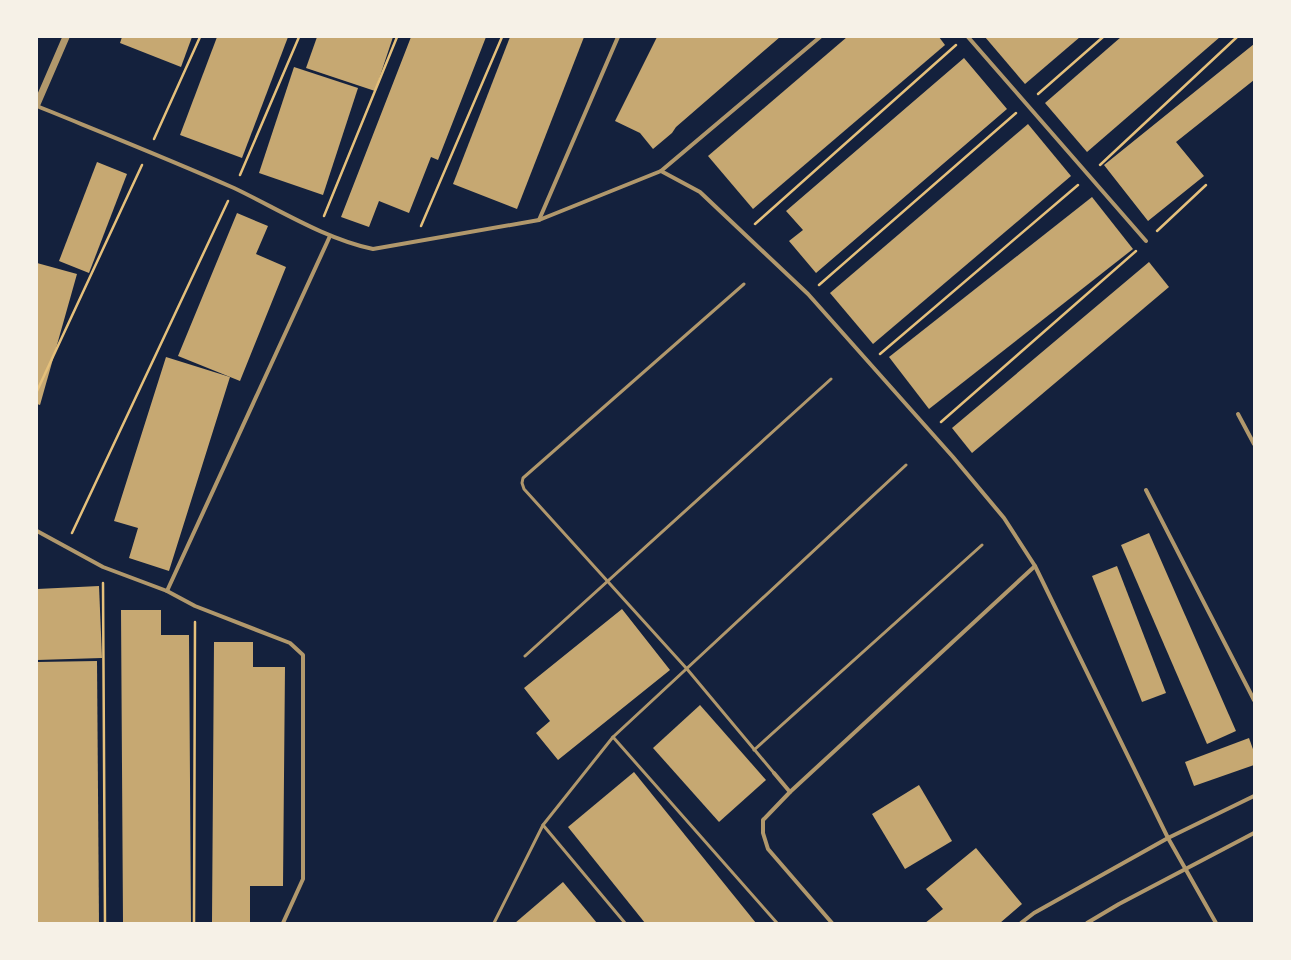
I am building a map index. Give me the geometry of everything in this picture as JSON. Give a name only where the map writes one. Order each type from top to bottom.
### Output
[{"type":"street","points":[[66,37],[37,105],[149,151],[234,189],[319,229],[330,236],[352,245],[373,248],[539,220],[661,171],[820,37]]},
{"type":"street","points":[[539,220],[618,37]]},
{"type":"street","points":[[968,37],[1146,241]]},
{"type":"street","points":[[661,171],[700,192],[808,294],[870,363],[1004,518],[1035,566],[1168,838],[1216,923]]},
{"type":"street","points":[[166,590],[330,236]]},
{"type":"street","points":[[1238,414],[1254,444]]},
{"type":"street","points":[[1146,490],[1254,700]]},
{"type":"street","points":[[37,532],[103,567],[166,590],[195,606],[290,643],[303,655],[303,879],[283,923]]},
{"type":"street","points":[[832,923],[768,849],[763,833],[763,820],[790,792],[1035,566]]},
{"type":"street","points":[[774,773],[790,792]]},
{"type":"street","points":[[1022,923],[1034,913],[1168,838],[1254,796]]},
{"type":"street","points":[[1087,923],[1254,833]]},
{"type":"lane","points":[[744,284],[523,478],[522,483],[524,489],[687,669],[774,773]]},
{"type":"lane","points":[[525,656],[831,379]]},
{"type":"lane","points":[[494,923],[543,825],[613,737],[906,465]]},
{"type":"lane","points":[[754,750],[982,545]]},
{"type":"lane","points":[[613,737],[777,923]]},
{"type":"lane","points":[[543,825],[625,923]]},
{"type":"path","points":[[37,391],[149,151],[200,37]]},
{"type":"path","points":[[65,547],[234,189],[299,37]]},
{"type":"path","points":[[319,229],[397,37]]},
{"type":"path","points":[[414,242],[502,37]]},
{"type":"path","points":[[808,294],[1103,37]]},
{"type":"path","points":[[870,363],[1088,176],[1237,37]]},
{"type":"path","points":[[744,233],[959,42]]},
{"type":"path","points":[[930,432],[1146,241],[1206,185]]},
{"type":"path","points":[[103,567],[105,923]]},
{"type":"path","points":[[194,923],[195,606]]},
{"type":"building","points":[[122,37],[192,37],[181,67],[120,43]]},
{"type":"building","points":[[217,37],[288,37],[242,158],[180,135]]},
{"type":"building","points":[[317,37],[393,37],[375,91],[306,68]]},
{"type":"building","points":[[411,37],[486,37],[438,160],[431,157],[409,213],[379,201],[369,227],[341,217]]},
{"type":"building","points":[[510,37],[584,37],[517,209],[453,184]]},
{"type":"building","points":[[657,37],[780,37],[676,127],[672,133],[653,149],[640,133],[615,121]]},
{"type":"building","points":[[847,37],[939,37],[945,45],[753,209],[708,156]]},
{"type":"building","points":[[985,37],[1080,37],[1025,84]]},
{"type":"building","points":[[1121,37],[1220,37],[1087,152],[1045,103]]},
{"type":"building","points":[[1254,44],[1254,80],[1176,142],[1204,176],[1148,221],[1104,165]]},
{"type":"building","points":[[964,58],[1007,109],[816,273],[789,241],[803,230],[786,211]]},
{"type":"building","points":[[294,67],[358,88],[323,195],[259,173]]},
{"type":"building","points":[[1028,124],[1071,176],[873,344],[830,293]]},
{"type":"building","points":[[97,162],[127,174],[89,273],[59,261]]},
{"type":"building","points":[[1092,197],[1133,249],[929,409],[889,357]]},
{"type":"building","points":[[237,213],[268,226],[256,254],[286,267],[240,381],[178,356]]},
{"type":"building","points":[[1149,262],[1169,287],[972,453],[952,428]]},
{"type":"building","points":[[37,263],[77,274],[40,405],[37,404]]},
{"type":"building","points":[[166,357],[230,377],[169,571],[129,558],[138,528],[114,521]]},
{"type":"building","points":[[1149,533],[1236,731],[1207,744],[1121,545]]},
{"type":"building","points":[[1117,566],[1166,693],[1142,702],[1092,576]]},
{"type":"building","points":[[99,586],[102,658],[37,660],[37,589]]},
{"type":"building","points":[[622,609],[670,670],[558,760],[536,733],[550,721],[524,688]]},
{"type":"building","points":[[121,610],[161,610],[161,635],[189,635],[191,923],[123,923]]},
{"type":"building","points":[[214,642],[253,642],[253,667],[285,667],[283,886],[250,886],[250,923],[212,923]]},
{"type":"building","points":[[97,661],[99,923],[37,923],[37,662]]},
{"type":"building","points":[[700,705],[766,780],[719,822],[653,748]]},
{"type":"building","points":[[1249,738],[1254,752],[1254,765],[1194,786],[1185,762]]},
{"type":"building","points":[[634,772],[756,923],[645,923],[568,827]]},
{"type":"building","points":[[919,785],[952,841],[905,869],[872,814]]},
{"type":"building","points":[[976,848],[1022,904],[1000,923],[925,923],[943,909],[926,889]]},
{"type":"building","points":[[563,882],[597,923],[515,923]]}]
